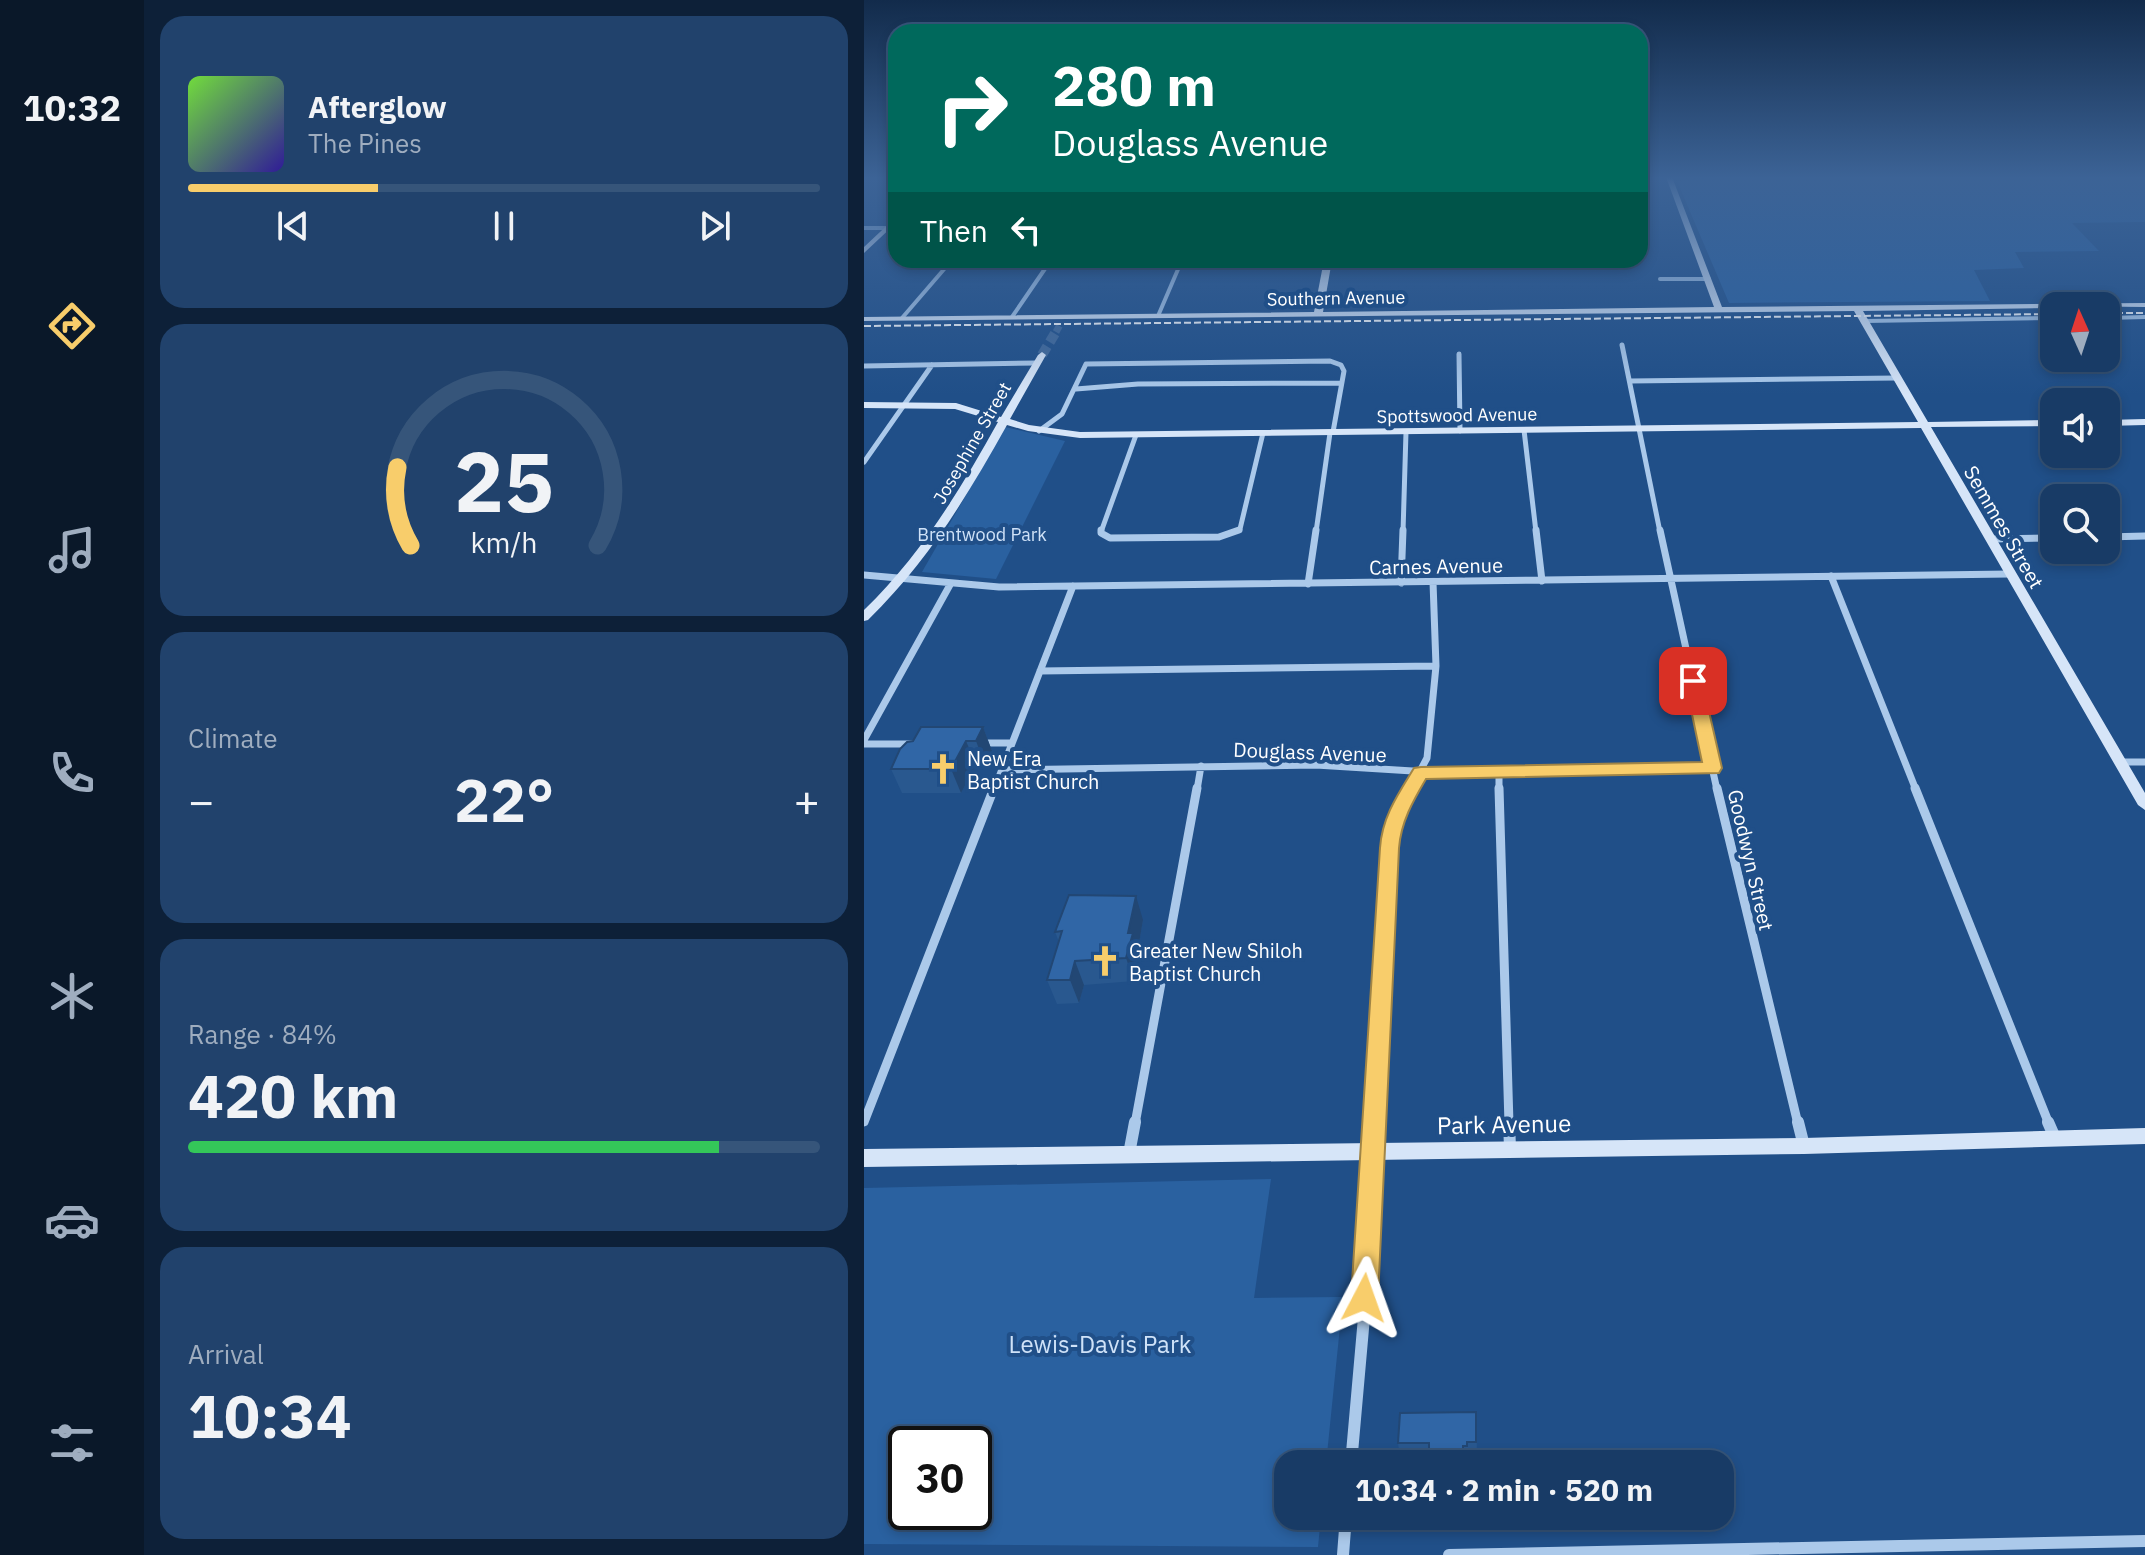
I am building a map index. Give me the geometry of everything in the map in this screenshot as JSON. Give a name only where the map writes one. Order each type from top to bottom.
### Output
[{"type":"main road","points":[[1697,250],[1719,310]]},
{"type":"main road","points":[[1318,314],[1326,268]]},
{"type":"main road","name":"Southern Avenue","points":[[864,319],[1012,317],[1062,320],[1158,316],[2145,305]]},
{"type":"main road","name":"Semmes Street","points":[[1857,308],[2145,805]]},
{"type":"main road","name":"Josephine Street","points":[[864,617],[906,578],[938,536],[1039,359]]},
{"type":"main road","name":"Spottswood Avenue","points":[[864,405],[956,406],[1039,431],[1080,435],[2040,423]]},
{"type":"main road","points":[[2120,423],[2145,422]]},
{"type":"main road","name":"Park Avenue","points":[[864,1158],[1804,1146],[2145,1136]]},
{"type":"street","points":[[902,318],[945,268]]},
{"type":"street","points":[[1012,317],[1046,268]]},
{"type":"street","points":[[1158,316],[1179,268]]},
{"type":"street","points":[[1660,279],[1709,279]]},
{"type":"street","points":[[2120,318],[2145,317]]},
{"type":"street","points":[[1865,321],[2040,318]]},
{"type":"street","name":"Goodwyn Street","points":[[1622,345],[1670,579],[1804,1146]]},
{"type":"street","points":[[1459,354],[1460,431]]},
{"type":"street","points":[[864,366],[1039,359]]},
{"type":"street","points":[[1039,431],[1062,414],[1086,364],[1330,361],[1342,366],[1344,371],[1308,584]]},
{"type":"street","points":[[864,462],[932,365]]},
{"type":"street","points":[[1630,381],[1897,378]]},
{"type":"street","points":[[1076,389],[1138,384],[1341,383]]},
{"type":"street","points":[[1524,430],[1542,581]]},
{"type":"street","points":[[1401,583],[1406,432]]},
{"type":"street","points":[[1136,435],[1101,527],[1104,535],[1116,539],[1210,538],[1235,532],[1244,522],[1263,433]]},
{"type":"street","points":[[2120,537],[2145,536]]},
{"type":"street","points":[[1992,539],[2040,538]]},
{"type":"street","name":"Carnes Avenue","points":[[864,575],[999,587],[2010,574]]},
{"type":"street","points":[[1831,576],[2055,1138]]},
{"type":"street","points":[[1352,1450],[1375,1150],[1373,1111],[1391,833],[1401,805],[1427,758],[1436,666],[1433,582]]},
{"type":"street","points":[[923,744],[864,742],[951,583]]},
{"type":"street","points":[[864,1122],[1073,586]]},
{"type":"street","points":[[1040,671],[1436,666]]},
{"type":"street","points":[[967,743],[1011,743]]},
{"type":"street","points":[[2121,762],[2145,762]]},
{"type":"street","name":"Douglass Avenue","points":[[1003,770],[1341,765],[1421,773],[1499,773],[1713,768]]},
{"type":"street","points":[[1129,1154],[1201,766]]},
{"type":"street","points":[[1499,773],[1510,1148]]},
{"type":"street","points":[[1343,1555],[1345,1530]]},
{"type":"street","points":[[1449,1555],[2145,1541]]},
{"type":"green space","points":[[1706,250],[2099,251],[2015,252],[2024,268],[1974,270],[1990,301],[1729,303]]},
{"type":"green space","name":"Brentwood Park","points":[[1005,427],[1065,441],[996,579],[922,572]]},
{"type":"green space","name":"Lewis-Davis Park","points":[[1271,1179],[1254,1298],[1343,1297],[1327,1450],[1274,1450],[1274,1530],[1320,1530],[1318,1547],[864,1544],[864,1188]]},
{"type":"building","points":[[921,727],[983,727],[976,741],[966,741],[951,769],[891,769],[900,749],[913,741]]},
{"type":"building","points":[[1069,895],[1136,896],[1128,933],[1133,933],[1126,958],[1075,961],[1070,980],[1047,980],[1062,931],[1055,932]]},
{"type":"building","points":[[1476,1412],[1476,1442],[1467,1442],[1463,1450],[1429,1450],[1429,1443],[1398,1443],[1400,1413]]},
{"type":"tunnel","points":[[1056,332],[1061,323]]},
{"type":"tunnel","points":[[1042,355],[1057,330]]},
{"type":"railway","points":[[2120,313],[2145,313]]},
{"type":"railway","points":[[864,326],[2040,314]]},
{"type":"place","name":"New Era Baptist Church","points":[[943,769]]},
{"type":"place","name":"Greater New Shiloh Baptist Church","points":[[1105,961]]},
{"type":"route","points":[[1364,1298],[1375,1150],[1373,1111],[1389,848],[1395,816],[1421,773],[1713,768],[1693,681]]}]
